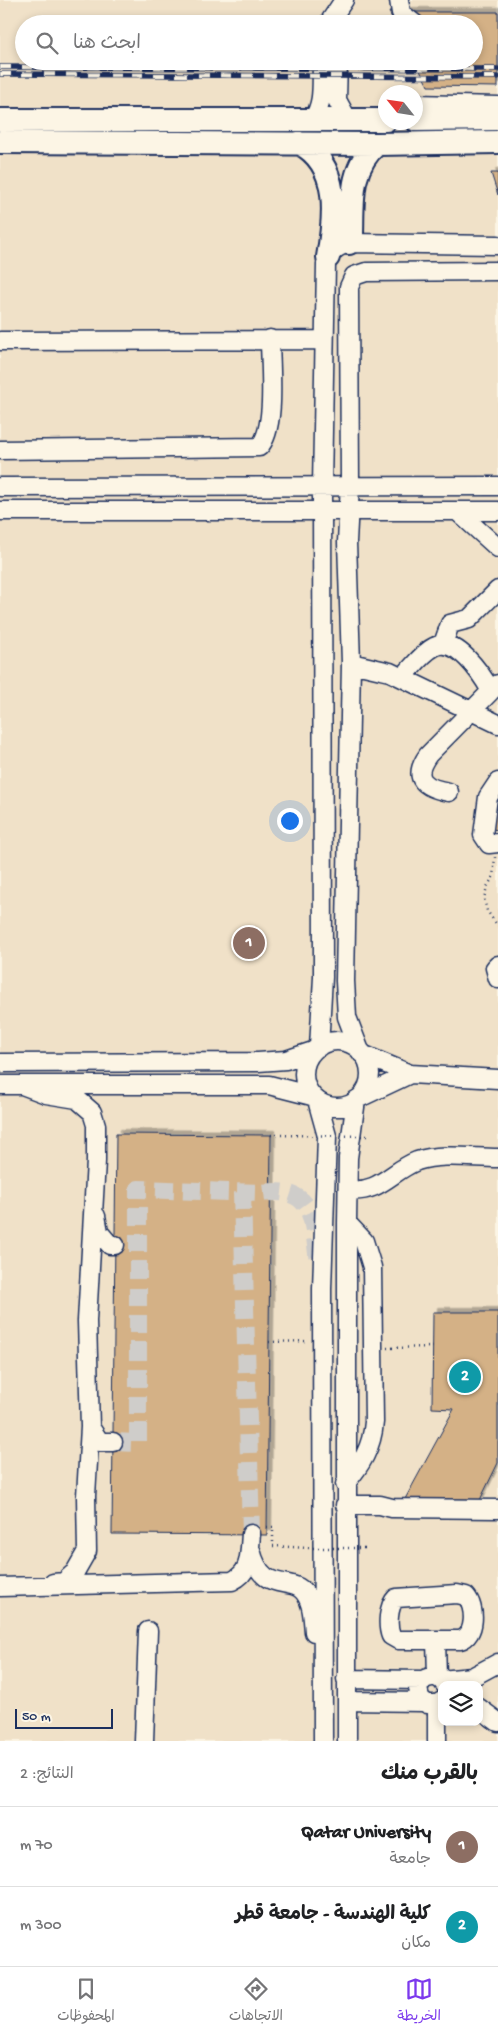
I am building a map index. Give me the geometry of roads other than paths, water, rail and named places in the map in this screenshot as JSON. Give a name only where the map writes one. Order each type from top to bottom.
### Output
[{"type":"main road","points":[[0,120],[348,120],[378,118]]},
{"type":"main road","points":[[423,120],[498,120]]},
{"type":"main road","points":[[0,142],[377,144],[498,142]]},
{"type":"main road","points":[[298,143],[319,157],[330,179],[331,238],[328,257]]},
{"type":"main road","points":[[349,243],[352,234],[355,174],[363,158],[377,144]]},
{"type":"street","points":[[327,0],[328,15]]},
{"type":"street","points":[[334,15],[344,0]]},
{"type":"street","points":[[399,0],[404,15]]},
{"type":"street","points":[[312,120],[318,113],[321,100],[322,70]]},
{"type":"street","points":[[338,70],[337,100],[348,120]]},
{"type":"street","points":[[423,104],[498,106]]},
{"type":"street","points":[[323,1741],[323,1622],[318,1554],[322,1289],[327,1142],[325,1123],[304,1077],[306,1063],[316,1049],[323,977],[322,486],[326,264],[328,257],[337,247],[349,243],[498,245]]},
{"type":"street","points":[[347,1741],[345,1562],[348,1185],[350,1143],[357,1099],[366,1087],[369,1073],[347,1017],[345,981],[351,663],[347,542],[350,485],[349,287],[354,276],[374,271],[498,271]]},
{"type":"street","points":[[0,450],[259,447],[266,439],[269,424],[270,339]]},
{"type":"street","points":[[0,341],[324,340]]},
{"type":"street","points":[[323,401],[340,405],[350,400]]},
{"type":"street","points":[[0,487],[498,486]]},
{"type":"street","points":[[0,511],[498,511]]},
{"type":"street","points":[[457,511],[498,548]]},
{"type":"street","points":[[443,644],[450,624],[469,619],[498,590]]},
{"type":"street","points":[[403,677],[430,649],[443,644],[452,646],[495,688],[428,755],[422,766],[421,776],[425,784],[432,789],[449,792]]},
{"type":"street","points":[[351,663],[378,668],[403,677],[498,724]]},
{"type":"street","points":[[497,844],[486,842],[483,836],[488,797],[498,782]]},
{"type":"street","points":[[498,965],[495,968],[498,979]]},
{"type":"street","points":[[0,1063],[258,1062],[286,1060],[337,1041],[349,1044],[361,1052],[410,1074],[498,1079]]},
{"type":"street","points":[[0,1085],[269,1085],[315,1098],[336,1107],[410,1074]]},
{"type":"street","points":[[22,1085],[46,1094],[77,1099],[92,1112],[97,1131],[87,1321],[90,1427],[86,1496],[87,1551],[76,1572],[64,1582],[32,1584],[23,1587]]},
{"type":"street","points":[[348,1185],[368,1190],[386,1181],[409,1165],[427,1159],[498,1158]]},
{"type":"street","points":[[93,1206],[99,1232],[110,1245],[115,1245]]},
{"type":"street","points":[[346,1484],[366,1456],[372,1440],[374,1422],[372,1267],[364,1241],[347,1223]]},
{"type":"street","points":[[90,1427],[100,1442],[113,1442]]},
{"type":"street","points":[[346,1509],[374,1513],[392,1508],[498,1509]]},
{"type":"street","points":[[0,1587],[232,1581],[244,1574],[248,1567],[256,1536],[254,1562],[260,1574],[272,1581],[298,1587],[306,1595],[311,1606],[316,1644],[323,1665]]},
{"type":"street","points":[[318,1554],[332,1564],[345,1562]]},
{"type":"street","points":[[458,1594],[466,1596],[471,1607],[470,1634],[460,1640],[432,1640],[398,1640],[391,1636],[389,1629],[390,1614],[394,1600],[402,1596],[458,1594]]},
{"type":"street","points":[[323,1622],[335,1621],[346,1623]]},
{"type":"street","points":[[144,1741],[148,1631]]},
{"type":"street","points":[[432,1640],[435,1680]]},
{"type":"street","points":[[346,1680],[435,1680],[472,1676],[498,1663]]},
{"type":"street","points":[[435,1680],[418,1688],[435,1702],[437,1741]]},
{"type":"street","points":[[347,1701],[435,1702]]},
{"type":"street","points":[[427,1741],[435,1702]]},
{"type":"street","points":[[483,1711],[498,1722]]},
{"type":"tunnel","points":[[113,1442],[138,1443],[138,1189],[279,1192],[292,1195],[301,1200],[308,1208],[312,1219],[318,1261]]},
{"type":"tunnel","points":[[242,1192],[251,1534]]},
{"type":"railway","points":[[0,67],[15,67]]},
{"type":"railway","points":[[483,69],[498,69]]},
{"type":"railway","points":[[0,74],[498,77]]},
{"type":"place","name":"Qatar University","points":[[249,943]]},
{"type":"place","name":"كلية الهندسة - جامعة قطر","points":[[465,1377]]}]
